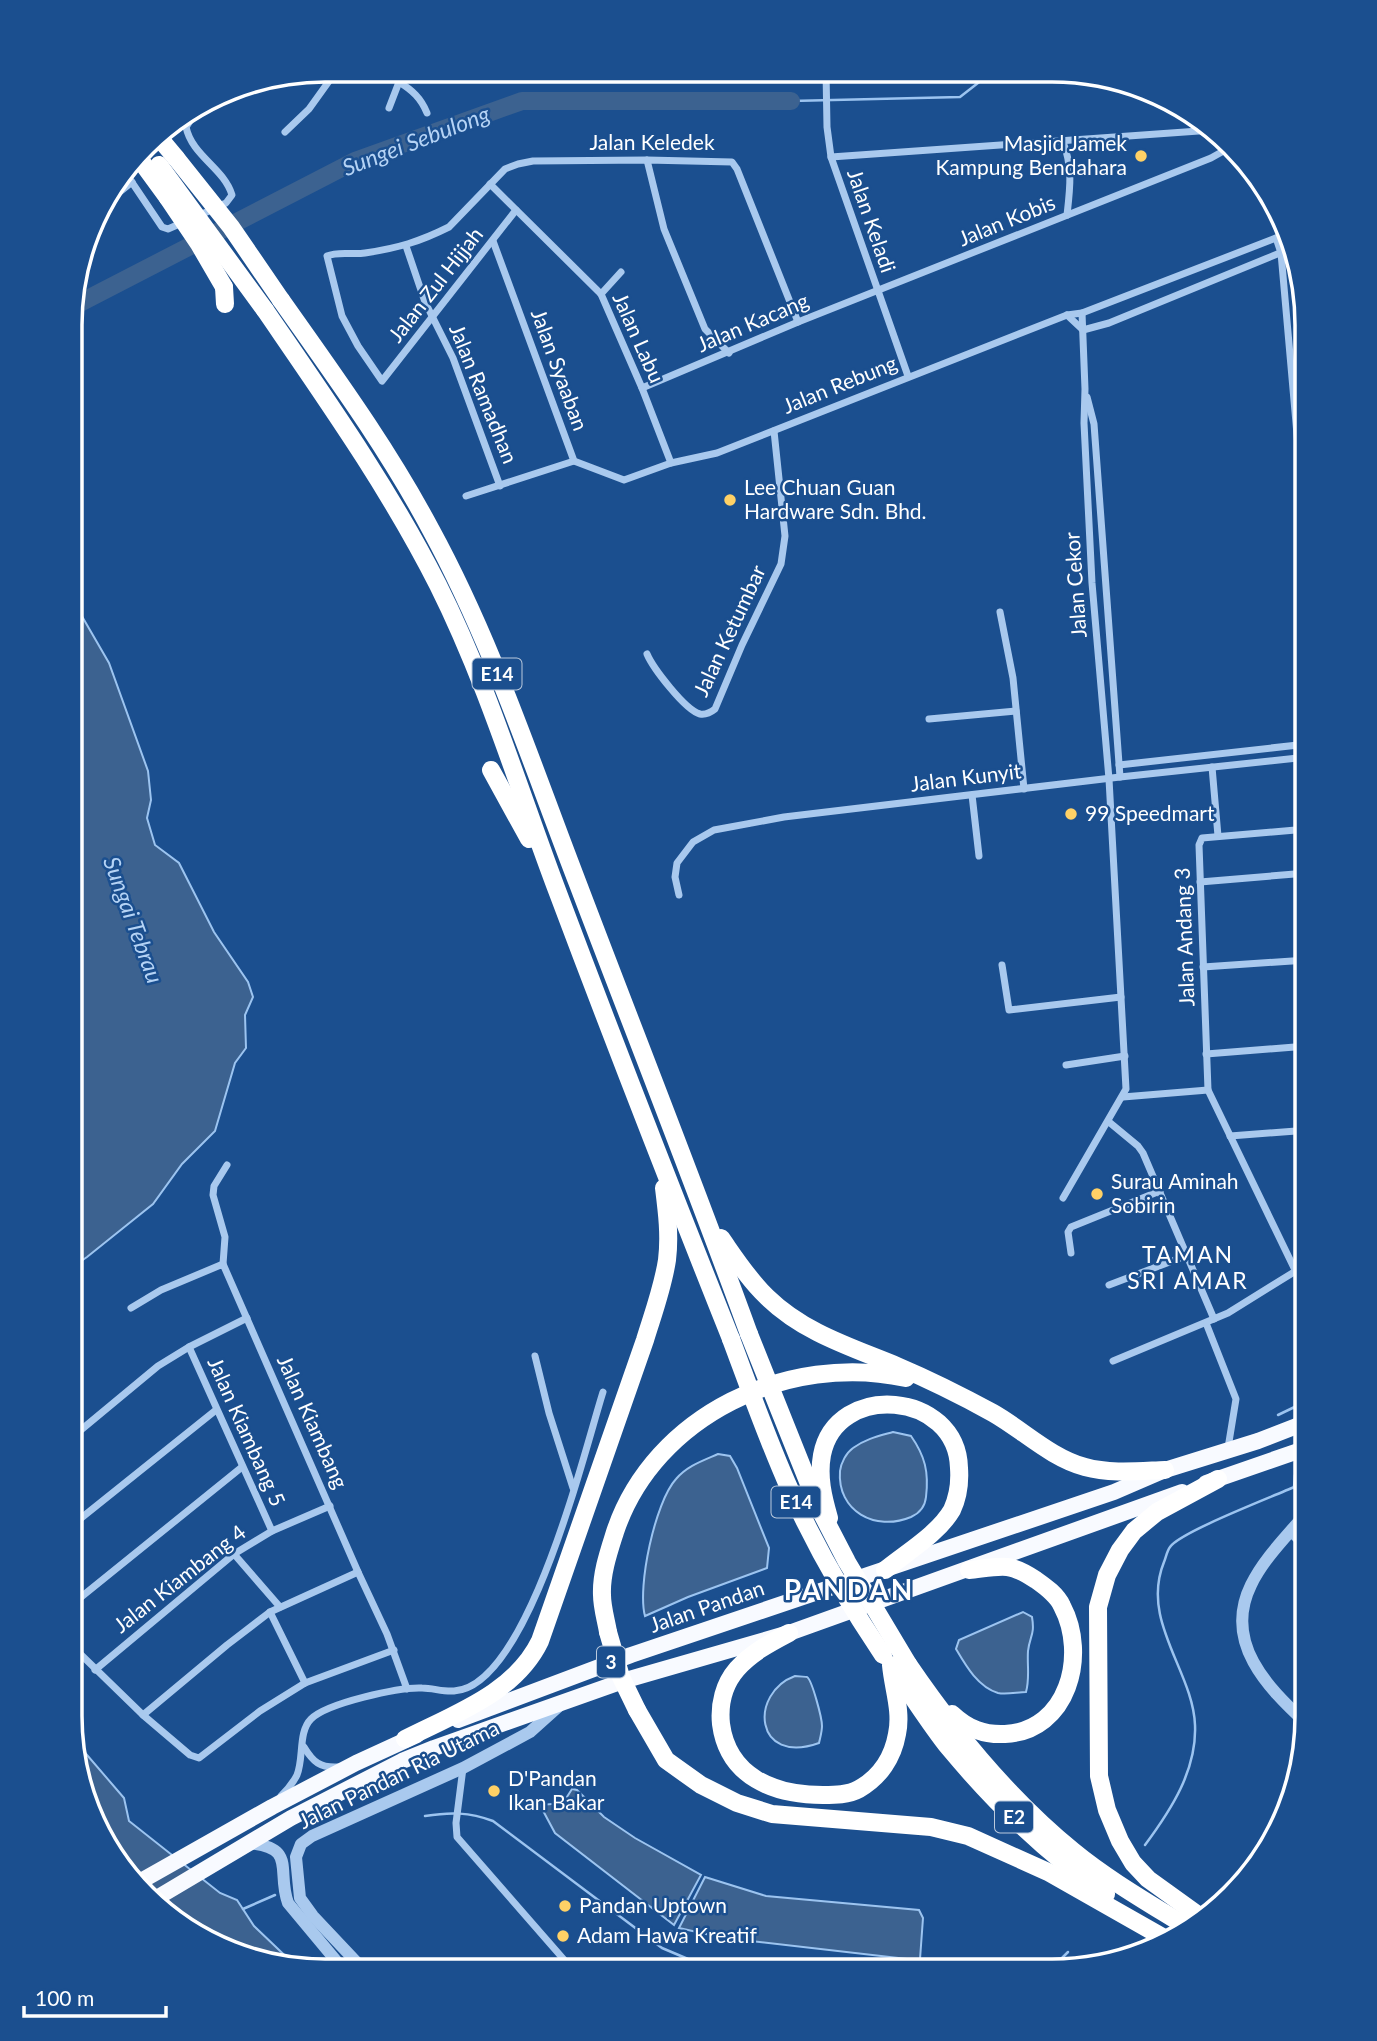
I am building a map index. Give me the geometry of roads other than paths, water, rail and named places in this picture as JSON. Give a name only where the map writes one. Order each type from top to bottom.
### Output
[{"type":"highway","name":"E14","points":[[164,143],[231,227],[364,417],[424,517],[458,582],[513,714],[706,1214],[740,1337],[790,1490],[827,1565],[856,1615],[894,1661]]},
{"type":"highway","name":"E14","points":[[152,155],[265,310],[343,423],[412,536],[438,586],[495,718],[556,888],[660,1161],[835,1538]]},
{"type":"highway","points":[[143,164],[199,243],[225,295]]},
{"type":"highway","points":[[491,770],[556,888]]},
{"type":"highway","points":[[405,1739],[495,1691],[523,1668],[545,1629],[659,1294],[667,1261],[668,1240],[668,1216],[660,1161]]},
{"type":"highway","points":[[706,1214],[745,1272],[766,1297],[790,1316],[831,1340],[899,1367],[956,1394],[1084,1467],[1112,1471],[1165,1470]]},
{"type":"highway","points":[[956,1394],[888,1374],[825,1372],[788,1380],[729,1402],[706,1415],[672,1441],[640,1481],[621,1514],[608,1553],[602,1594],[608,1632],[621,1677],[666,1760],[701,1785],[737,1803],[772,1814],[917,1826],[968,1836],[1048,1872],[1159,1933]]},
{"type":"highway","points":[[835,1538],[822,1493],[820,1470],[824,1448],[832,1432],[841,1422],[864,1408],[879,1404],[909,1406],[939,1422],[956,1446],[959,1460],[960,1478],[953,1507],[936,1528],[885,1570]]},
{"type":"highway","name":"Jalan Pandan","points":[[145,1879],[272,1807],[405,1739],[631,1655],[1114,1492],[1165,1470],[1294,1426]]},
{"type":"highway","name":"Jalan Pandan","points":[[161,1895],[247,1843],[402,1761],[469,1734],[672,1665],[789,1633],[1294,1452]]},
{"type":"highway","points":[[1195,1913],[1148,1879],[1133,1863],[1120,1842],[1107,1810],[1099,1776],[1098,1607],[1107,1575],[1120,1550],[1135,1531],[1157,1512],[1218,1479]]},
{"type":"highway","name":"E2","points":[[835,1538],[894,1661],[949,1747],[1000,1804],[1062,1862],[1160,1933]]},
{"type":"highway","points":[[932,1699],[974,1730],[1009,1734],[1025,1730],[1053,1713],[1062,1702],[1067,1689],[1072,1666],[1072,1638],[1061,1603],[1048,1589],[1020,1570],[1006,1567],[969,1570]]},
{"type":"highway","points":[[789,1633],[757,1651],[739,1667],[729,1679],[722,1695],[720,1715],[726,1745],[742,1770],[765,1786],[793,1793],[839,1795],[858,1790],[878,1775],[894,1747],[899,1717],[894,1661]]},
{"type":"highway","name":"E2","points":[[894,1661],[932,1699],[1006,1790],[1040,1823],[1076,1853],[1180,1922]]},
{"type":"street","points":[[285,132],[309,109],[328,82]]},
{"type":"street","points":[[389,108],[398,82],[414,93],[427,113]]},
{"type":"street","name":"Jalan Keladi","points":[[826,82],[831,157],[908,376]]},
{"type":"street","points":[[124,188],[132,182],[162,227],[168,229],[226,203],[232,195],[228,183],[188,140],[187,125]]},
{"type":"street","points":[[831,157],[1199,131]]},
{"type":"street","points":[[1063,142],[1070,158],[1072,174],[1068,215]]},
{"type":"street","name":"Jalan Kobis","points":[[877,292],[1222,152]]},
{"type":"street","points":[[647,160],[664,229],[705,329],[729,353]]},
{"type":"street","name":"Jalan Keledek","points":[[382,381],[342,316],[327,256],[332,253],[361,253],[405,246],[449,227],[505,169],[533,161],[732,162],[798,322]]},
{"type":"street","name":"Jalan Labu","points":[[490,184],[601,294],[671,463]]},
{"type":"street","name":"Jalan Zul Hijjah","points":[[382,381],[516,210]]},
{"type":"street","points":[[1276,239],[1281,253],[1295,411]]},
{"type":"street","name":"Jalan Rebung","points":[[624,480],[671,463],[717,453],[908,376],[1276,239]]},
{"type":"street","name":"Jalan Syaaban","points":[[493,241],[574,461],[624,480]]},
{"type":"street","name":"Jalan Ramadhan","points":[[405,246],[432,316],[453,358],[500,486]]},
{"type":"street","points":[[1068,315],[1083,330],[1142,310],[1281,253]]},
{"type":"street","points":[[601,294],[621,272]]},
{"type":"street","name":"Jalan Kacang","points":[[642,388],[798,322],[877,292]]},
{"type":"street","name":"Jalan Cekor","points":[[1063,1198],[1126,1089],[1109,779],[1092,583],[1082,313]]},
{"type":"street","name":"Jalan Cekor","points":[[1085,389],[1094,424],[1120,777]]},
{"type":"street","name":"Jalan Ketumbar","points":[[647,654],[663,678],[688,706],[702,714],[709,714],[715,709],[781,564],[785,536],[774,431]]},
{"type":"street","points":[[466,496],[574,461]]},
{"type":"street","points":[[1000,612],[1013,678],[1024,789]]},
{"type":"street","points":[[929,719],[1016,712]]},
{"type":"street","points":[[1117,744],[1124,755],[1138,762]]},
{"type":"street","points":[[1109,779],[1119,765],[1295,745]]},
{"type":"street","name":"Jalan Kunyit","points":[[679,895],[675,877],[677,863],[693,842],[714,830],[784,817],[1295,758]]},
{"type":"street","points":[[1212,767],[1217,836],[1295,830]]},
{"type":"street","points":[[972,795],[979,856]]},
{"type":"street","name":"Jalan Andang 3","points":[[1217,836],[1202,838],[1199,845],[1208,1090],[1294,1269]]},
{"type":"street","points":[[1200,882],[1295,874]]},
{"type":"street","points":[[1203,967],[1295,961]]},
{"type":"street","points":[[1002,965],[1009,1010],[1121,996]]},
{"type":"street","points":[[1206,1054],[1294,1047]]},
{"type":"street","points":[[1066,1065],[1125,1056]]},
{"type":"street","points":[[1123,1097],[1208,1090]]},
{"type":"street","points":[[1109,1122],[1138,1146],[1188,1255],[1236,1399],[1227,1450]]},
{"type":"street","points":[[1230,1136],[1294,1132]]},
{"type":"street","points":[[131,1308],[161,1290],[223,1264],[225,1237],[213,1195],[214,1186],[227,1165]]},
{"type":"street","points":[[1071,1254],[1068,1232],[1071,1227],[1160,1191]]},
{"type":"street","points":[[1109,1285],[1188,1255]]},
{"type":"street","name":"Jalan Kiambang","points":[[223,1264],[394,1650],[407,1689]]},
{"type":"street","points":[[1113,1361],[1210,1321],[1259,1296],[1294,1273]]},
{"type":"street","points":[[82,1429],[158,1366],[247,1318]]},
{"type":"street","name":"Jalan Kiambang 5","points":[[189,1347],[272,1531]]},
{"type":"street","points":[[535,1356],[549,1413],[574,1489]]},
{"type":"street","points":[[272,1807],[297,1775],[307,1723],[326,1709],[407,1689],[454,1692],[466,1689],[489,1673],[506,1651],[540,1588],[603,1392]]},
{"type":"street","points":[[82,1517],[216,1410]]},
{"type":"street","points":[[82,1596],[243,1467]]},
{"type":"street","name":"Jalan Kiambang 4","points":[[95,1670],[234,1554],[272,1531],[330,1506]]},
{"type":"street","points":[[1294,1528],[1251,1583],[1242,1618],[1246,1648],[1256,1668],[1276,1695],[1294,1712]]},
{"type":"street","points":[[1290,1533],[1294,1537]]},
{"type":"street","points":[[234,1554],[281,1607]]},
{"type":"street","points":[[143,1715],[270,1612],[358,1572]]},
{"type":"street","points":[[270,1612],[305,1682]]},
{"type":"street","points":[[82,1656],[143,1715],[190,1755],[199,1758],[260,1711],[305,1682],[394,1650]]},
{"type":"street","name":"Jalan Pandan Ria Utama","points":[[334,1959],[288,1903],[291,1889],[290,1870],[298,1848],[305,1840],[463,1768],[530,1732],[566,1700]]},
{"type":"street","points":[[303,1746],[312,1760],[321,1766],[329,1768],[356,1763]]},
{"type":"street","points":[[463,1768],[456,1833],[563,1959]]},
{"type":"street","points":[[247,1843],[272,1847],[290,1870]]},
{"type":"street","name":"Jalan Pandan Ria Utama","points":[[291,1889],[354,1959]]},
{"type":"street","points":[[323,1946],[333,1937]]},
{"type":"water","name":"Sungai Tebrau","points":[[82,616],[109,663],[148,771],[151,800],[147,818],[155,845],[179,863],[214,932],[248,982],[253,997],[245,1015],[246,1048],[235,1063],[215,1131],[182,1164],[153,1204],[82,1260]]},
{"type":"water","points":[[893,1432],[911,1436],[920,1450],[926,1472],[926,1497],[923,1507],[914,1515],[897,1521],[872,1520],[861,1515],[845,1497],[841,1485],[841,1465],[853,1448],[867,1440]]},
{"type":"water","points":[[718,1454],[730,1456],[737,1468],[769,1548],[767,1568],[645,1616],[643,1603],[646,1566],[655,1525],[668,1490],[680,1474]]},
{"type":"water","points":[[1023,1612],[1032,1617],[1033,1623],[1028,1651],[1026,1692],[998,1693],[979,1681],[956,1649],[959,1640]]},
{"type":"water","points":[[795,1676],[807,1677],[809,1680],[822,1726],[819,1743],[797,1747],[781,1745],[771,1736],[765,1724],[765,1711],[770,1697],[780,1685]]},
{"type":"water","points":[[85,1752],[124,1798],[129,1821],[220,1893],[237,1900],[254,1926],[284,1955],[232,1940],[203,1926],[177,1909],[153,1888],[132,1864],[115,1838],[95,1794]]},
{"type":"water","points":[[572,1789],[577,1790],[604,1817],[635,1838],[701,1875],[674,1925],[555,1833],[540,1805],[563,1803]]},
{"type":"water","points":[[705,1877],[766,1896],[919,1910],[923,1918],[920,1959],[724,1938],[679,1928]]},
{"type":"waterway","points":[[791,101],[960,97],[979,82]]},
{"type":"waterway","name":"Sungei Sebulong","points":[[83,301],[355,161],[522,101],[791,101]]},
{"type":"waterway","points":[[1278,1415],[1294,1407]]},
{"type":"waterway","points":[[1145,1845],[1181,1789],[1192,1758],[1194,1742],[1192,1705],[1158,1605],[1158,1584],[1167,1552],[1177,1541],[1190,1533],[1294,1485]]},
{"type":"waterway","points":[[425,1816],[459,1814],[493,1821],[662,1948],[688,1959]]},
{"type":"waterway","points":[[243,1909],[275,1895]]},
{"type":"waterway","points":[[1062,1958],[1068,1952]]},
{"type":"place","name":"Masjid Jamek Kampung Bendahara","points":[[1141,156]]},
{"type":"place","name":"Lee Chuan Guan Hardware Sdn. Bhd.","points":[[730,500]]},
{"type":"place","name":"99 Speedmart","points":[[1071,814]]},
{"type":"place","name":"Surau Aminah Sobirin","points":[[1097,1194]]},
{"type":"place","name":"D'Pandan Ikan Bakar","points":[[494,1791]]},
{"type":"place","name":"Pandan Uptown","points":[[565,1906]]},
{"type":"place","name":"Adam Hawa Kreatif","points":[[563,1936]]},
{"type":"district","name":"TAMAN SRI AMAR","points":[[1188,1268]]},
{"type":"district","name":"PANDAN","points":[[849,1590]]}]
